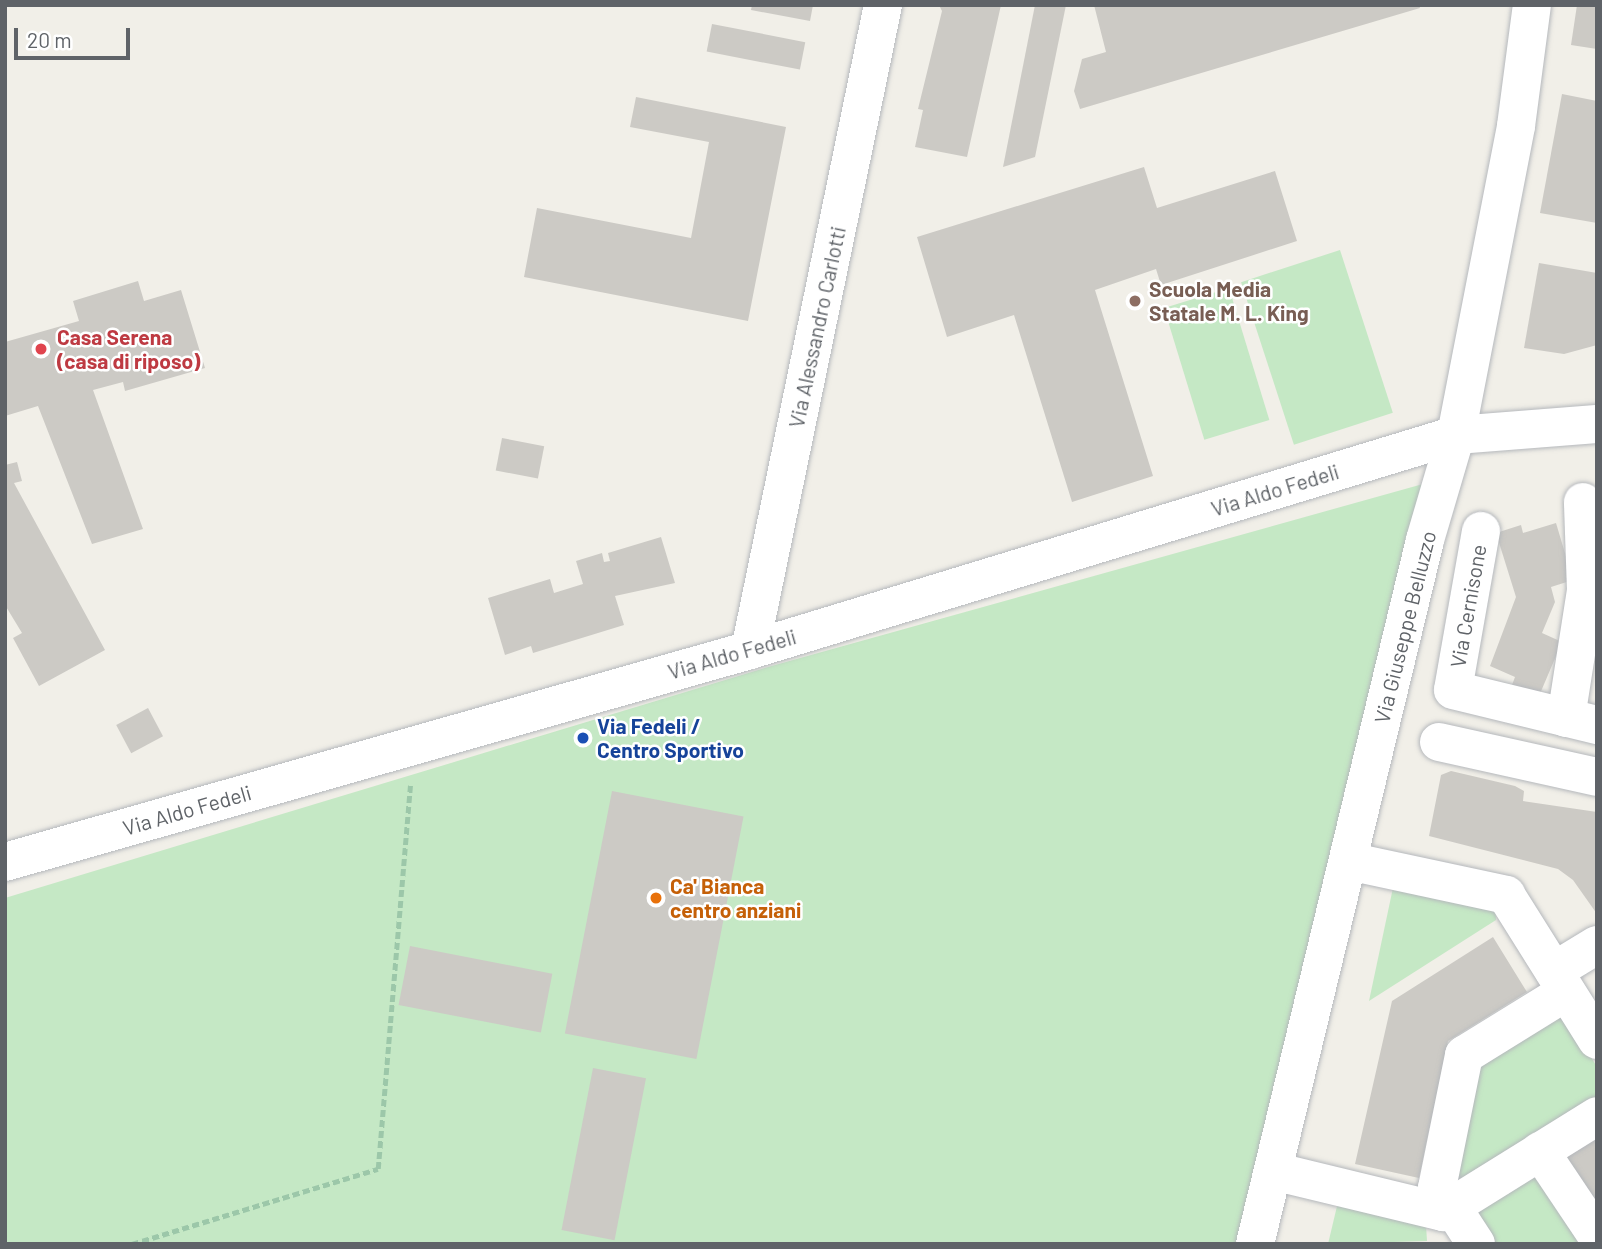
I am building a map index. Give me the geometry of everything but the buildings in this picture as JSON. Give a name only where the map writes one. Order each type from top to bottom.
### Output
[{"type":"street","name":"Via Alessandro Carlotti","points":[[750,650],[883,5]]},
{"type":"street","name":"Via Giuseppe Belluzzo","points":[[1255,1244],[1456,435],[1516,126],[1532,5]]},
{"type":"street","name":"Via Aldo Fedeli","points":[[5,862],[750,650],[1456,435],[1597,424]]},
{"type":"street","name":"Via Cernisone","points":[[1481,531],[1453,691],[1581,721],[1591,591],[1583,502]]},
{"type":"street","points":[[1439,742],[1597,777]]},
{"type":"street","points":[[1348,862],[1506,895],[1597,1040]]},
{"type":"street","points":[[1458,1228],[1437,1188],[1464,1055],[1560,981],[1597,945]]},
{"type":"street","points":[[1458,1228],[1541,1151],[1597,1116]]},
{"type":"street","points":[[1541,1151],[1597,1236]]},
{"type":"street","points":[[1273,1171],[1458,1228]]},
{"type":"path","points":[[132,1244],[378,1170],[410,784]]},
{"type":"green space","points":[[1340,250],[1393,413],[1294,445],[1241,282]]},
{"type":"green space","points":[[1229,288],[1269,420],[1204,440],[1164,308]]},
{"type":"green space","points":[[1448,477],[1247,1244],[5,1244],[5,898],[768,667]]},
{"type":"green space","points":[[1394,883],[1495,904],[1496,920],[1369,1001]]},
{"type":"green space","points":[[1562,1009],[1597,1067],[1597,1102],[1462,1190],[1447,1182],[1473,1062]]},
{"type":"green space","points":[[1535,1167],[1585,1244],[1489,1244],[1468,1211]]},
{"type":"green space","points":[[1338,1202],[1426,1225],[1427,1241],[1328,1244]]},
{"type":"place","name":"Scuola Media Statale M. L. King","points":[[1135,301]]},
{"type":"place","name":"Casa Serena (casa di riposo)","points":[[41,349]]},
{"type":"place","name":"Via Fedeli / Centro Sportivo","points":[[583,738]]},
{"type":"place","name":"Ca' Bianca centro anziani","points":[[656,898]]}]
